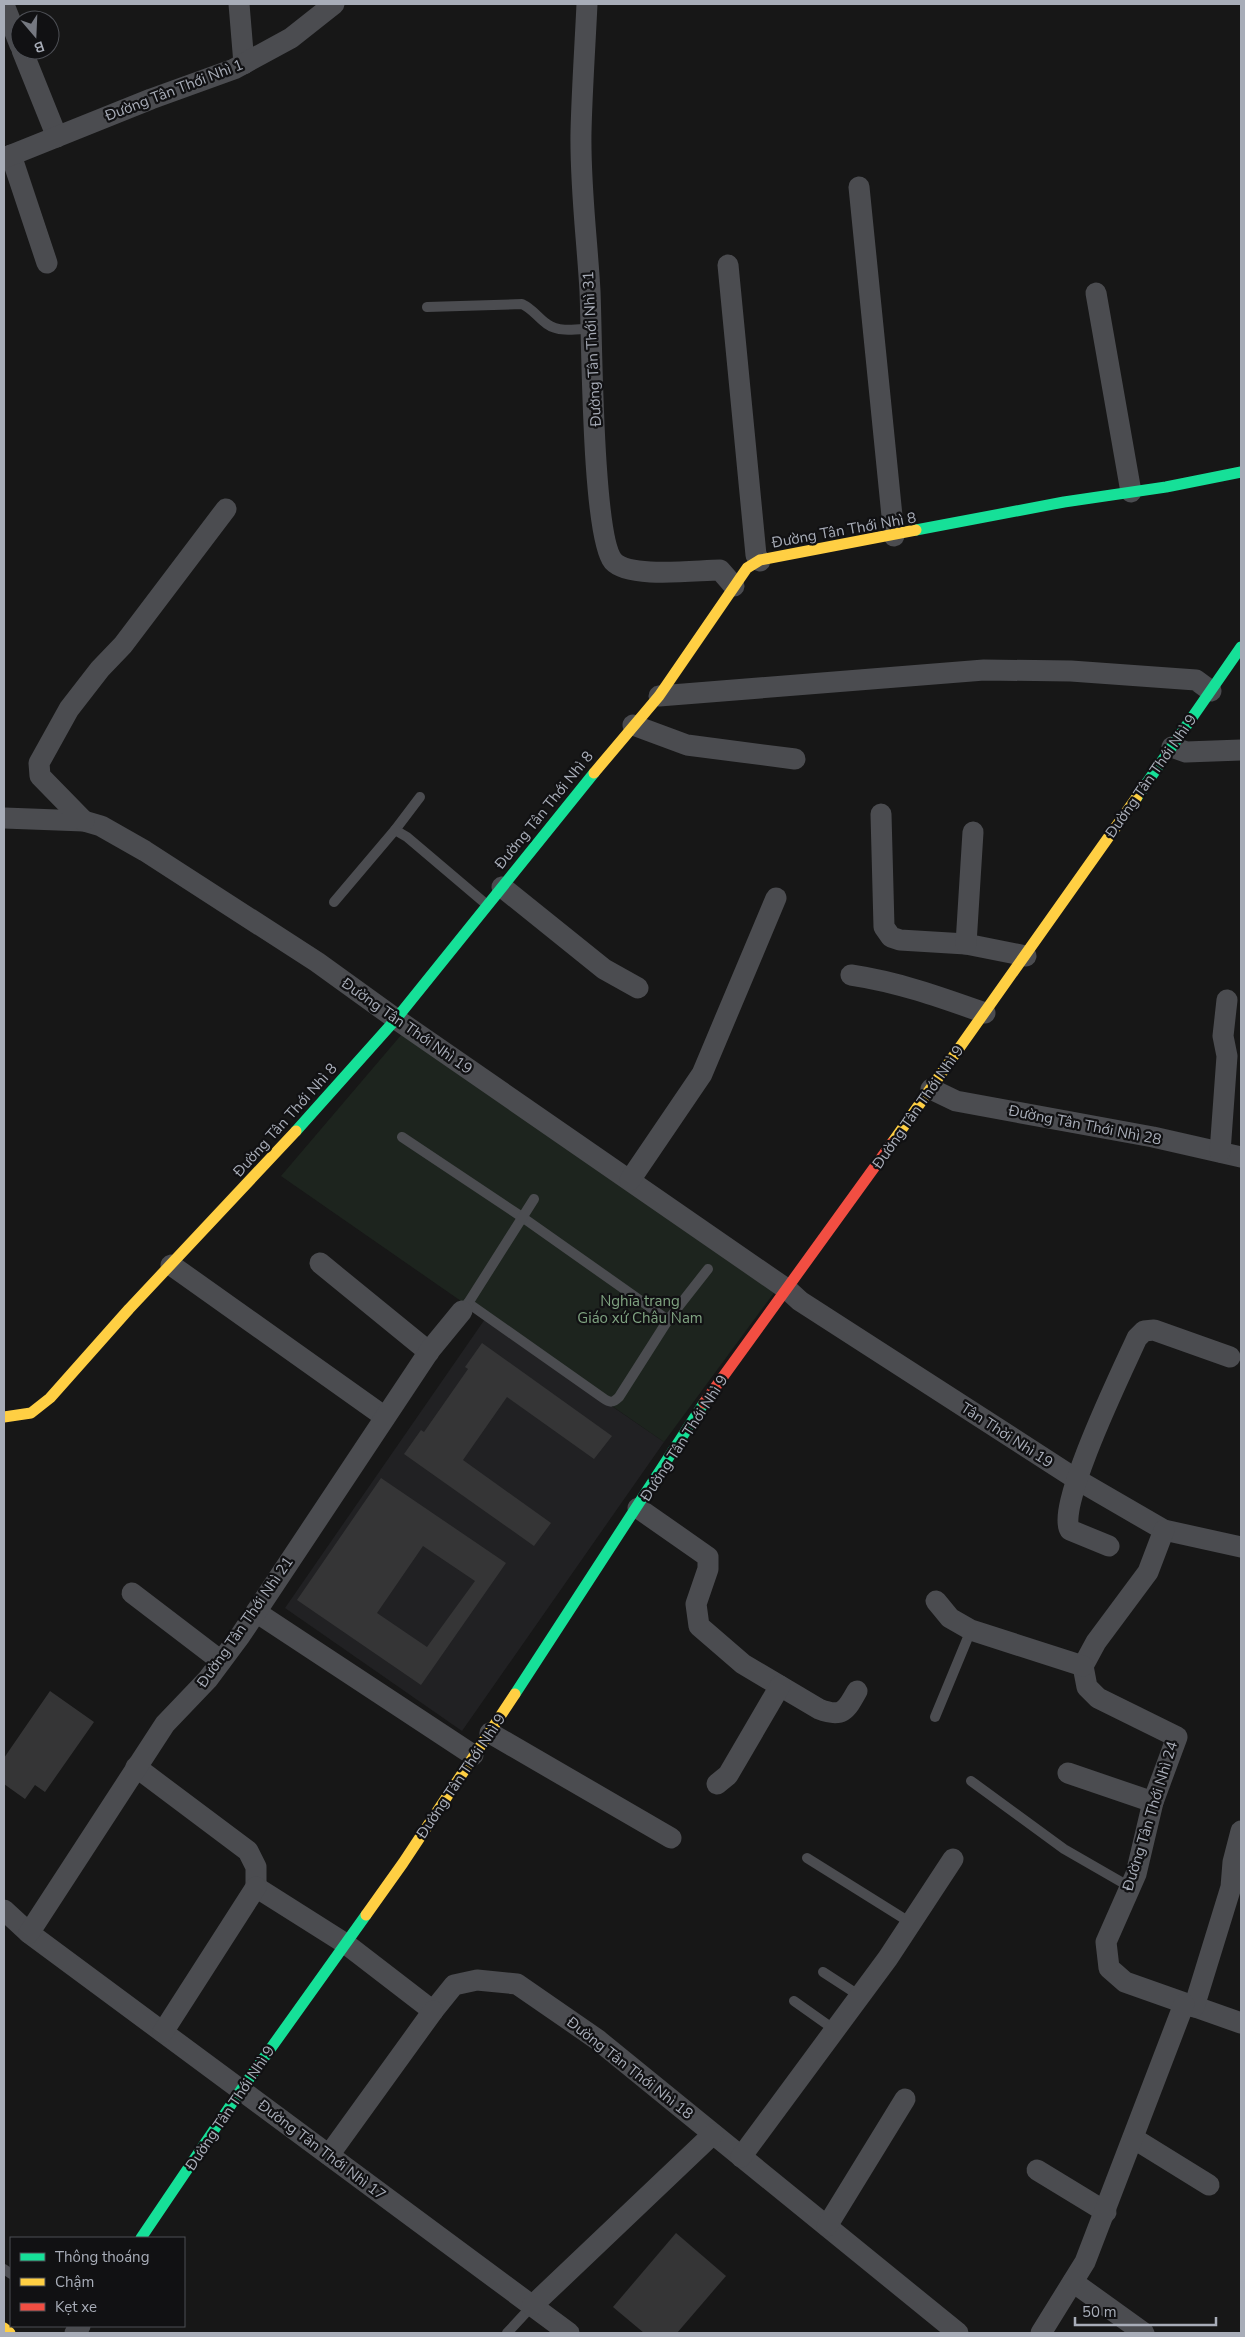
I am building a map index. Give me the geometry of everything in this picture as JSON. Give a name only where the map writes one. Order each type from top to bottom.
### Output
[{"type":"main road","name":"Đường Tân Thới Nhì 8","points":[[4,1417],[32,1413],[50,1398],[129,1309],[258,1174],[396,1020],[633,725],[659,696],[747,568],[760,560],[894,536],[1064,502],[1241,472]]},
{"type":"main road","name":"Đường Tân Thới Nhì 9","points":[[142,2237],[241,2090],[403,1863],[638,1508],[696,1415],[788,1290],[1026,956],[1241,647]]},
{"type":"main road","points":[[4,2328],[10,2333]]},
{"type":"street","points":[[239,4],[244,64]]},
{"type":"street","name":"Đường Tân Thới Nhì 1","points":[[7,156],[244,64],[291,38],[334,4]]},
{"type":"street","name":"Đường Tân Thới Nhì 31","points":[[587,4],[581,132],[582,196],[592,328],[599,506],[606,546],[613,561],[621,567],[638,572],[720,570],[734,586]]},
{"type":"street","points":[[4,5],[10,20]]},
{"type":"street","points":[[26,60],[57,136]]},
{"type":"street","points":[[7,156],[47,263]]},
{"type":"street","points":[[859,188],[894,536]]},
{"type":"street","points":[[728,265],[756,554],[760,560]]},
{"type":"street","points":[[1096,293],[1131,492]]},
{"type":"street","points":[[84,821],[40,776],[39,763],[69,709],[100,669],[123,645],[226,509]]},
{"type":"street","points":[[659,696],[984,670],[1071,671],[1196,680],[1211,691]]},
{"type":"street","points":[[633,725],[687,745],[794,759]]},
{"type":"street","points":[[1172,747],[1186,752],[1241,750]]},
{"type":"street","points":[[882,814],[884,927],[892,937],[900,940],[966,944],[1026,956]]},
{"type":"street","name":"Đường Tân Thới Nhì 19","points":[[4,818],[84,821],[101,826],[145,851],[317,962],[396,1020],[788,1290]]},
{"type":"street","points":[[966,944],[973,832]]},
{"type":"street","points":[[502,887],[604,969],[638,988]]},
{"type":"street","points":[[630,1180],[702,1074],[776,898]]},
{"type":"street","points":[[851,975],[891,981],[916,988],[985,1013]]},
{"type":"street","points":[[1220,1152],[1226,1056],[1223,1036],[1227,1000]]},
{"type":"street","name":"Đường Tân Thới Nhì 28","points":[[931,1089],[956,1101],[1241,1157]]},
{"type":"street","points":[[320,1263],[429,1352]]},
{"type":"street","points":[[171,1265],[385,1417]]},
{"type":"street","name":"Tân Thời Nhì 19","points":[[788,1290],[800,1301],[1076,1479],[1164,1530],[1241,1547]]},
{"type":"street","name":"Đường Tân Thới Nhì 21","points":[[29,1933],[165,1724],[208,1679],[221,1661],[256,1612],[429,1352],[465,1307]]},
{"type":"street","points":[[1109,1546],[1070,1530],[1066,1520],[1076,1479],[1137,1338],[1144,1331],[1154,1330],[1230,1357]]},
{"type":"street","points":[[638,1508],[708,1557],[708,1569],[696,1604],[699,1626],[743,1664],[819,1709],[832,1714],[842,1713],[849,1706],[857,1691]]},
{"type":"street","points":[[936,1601],[950,1618],[971,1630],[1083,1666],[1096,1642],[1148,1572],[1164,1530]]},
{"type":"street","points":[[132,1593],[221,1661]]},
{"type":"street","points":[[256,1612],[473,1755]]},
{"type":"street","name":"Đường Tân Thới Nhì 24","points":[[1083,1666],[1087,1687],[1098,1698],[1178,1737],[1153,1802],[1136,1874],[1106,1942],[1109,1968],[1125,1982],[1241,2023]]},
{"type":"street","points":[[717,1784],[728,1775],[780,1686]]},
{"type":"street","points":[[490,1733],[672,1838]]},
{"type":"street","points":[[136,1768],[248,1851],[256,1867],[256,1886],[163,2032]]},
{"type":"street","points":[[1068,1773],[1153,1802]]},
{"type":"street","points":[[1041,2333],[1085,2262],[1106,2212],[1133,2138],[1189,2006],[1230,1886],[1233,1862],[1241,1831]]},
{"type":"street","points":[[741,2157],[860,1996],[953,1859]]},
{"type":"street","points":[[256,1886],[346,1944],[433,2011]]},
{"type":"street","name":"Đường Tân Thới Nhì 17","points":[[4,1910],[29,1933],[569,2333]]},
{"type":"street","name":"Đường Tân Thới Nhì 18","points":[[329,2155],[433,2011],[454,1985],[477,1980],[517,1984],[598,2040],[958,2333]]},
{"type":"street","points":[[828,2226],[905,2099]]},
{"type":"street","points":[[532,2306],[713,2134]]},
{"type":"street","points":[[1133,2138],[1209,2185]]},
{"type":"street","points":[[1037,2170],[1106,2212]]},
{"type":"street","points":[[1073,2282],[1144,2333]]},
{"type":"lane","points":[[427,308],[522,304],[531,308],[546,324],[557,329],[592,328]]},
{"type":"lane","points":[[334,902],[395,830],[420,797]]},
{"type":"lane","points":[[395,830],[407,837],[487,905]]},
{"type":"lane","points":[[402,1137],[522,1217],[668,1320]]},
{"type":"lane","points":[[534,1199],[465,1307],[610,1402],[614,1402],[619,1397],[668,1320],[708,1269]]},
{"type":"lane","points":[[935,1717],[971,1630]]},
{"type":"lane","points":[[971,1781],[1064,1849],[1130,1886]]},
{"type":"lane","points":[[807,1858],[911,1923]]},
{"type":"lane","points":[[823,1972],[860,1996]]},
{"type":"lane","points":[[794,2001],[835,2030]]},
{"type":"lane","points":[[507,2333],[532,2306]]},
{"type":"shaded area","points":[[485,1319],[664,1442],[462,1731],[285,1608]]},
{"type":"green space","name":"Nghĩa trang Giáo xứ Châu Nam","points":[[402,1034],[779,1286],[664,1442],[281,1176]]},
{"type":"building","points":[[482,1343],[612,1436],[594,1459],[507,1397],[463,1460],[551,1523],[534,1546],[404,1454],[421,1430],[424,1432],[468,1369],[465,1367]]},
{"type":"building","points":[[381,1478],[506,1563],[421,1685],[297,1600]],"holes":[[[423,1546],[475,1581],[427,1647],[377,1613]]]},
{"type":"building","points":[[50,1691],[94,1722],[45,1792],[35,1785],[25,1799],[4,1784],[4,1758]]},
{"type":"building","points":[[676,2233],[726,2276],[677,2333],[644,2333],[613,2307]]},
{"type":"traffic: fast","points":[[916,530],[1064,502],[1166,487],[1241,472]]},
{"type":"traffic: fast","points":[[1137,797],[1241,647]]},
{"type":"traffic: fast","points":[[296,1131],[396,1019],[594,773]]},
{"type":"traffic: fast","points":[[515,1694],[704,1403]]},
{"type":"traffic: fast","points":[[142,2237],[241,2090],[366,1915]]},
{"type":"traffic: slow","points":[[594,773],[659,696],[747,568],[760,560],[916,530]]},
{"type":"traffic: slow","points":[[892,1143],[1137,797]]},
{"type":"traffic: slow","points":[[4,1417],[31,1413],[50,1398],[129,1309],[296,1131]]},
{"type":"traffic: slow","points":[[366,1915],[403,1863],[515,1694]]},
{"type":"traffic: slow","points":[[4,2328],[10,2333]]},
{"type":"traffic: jam","points":[[704,1403],[892,1143]]}]
